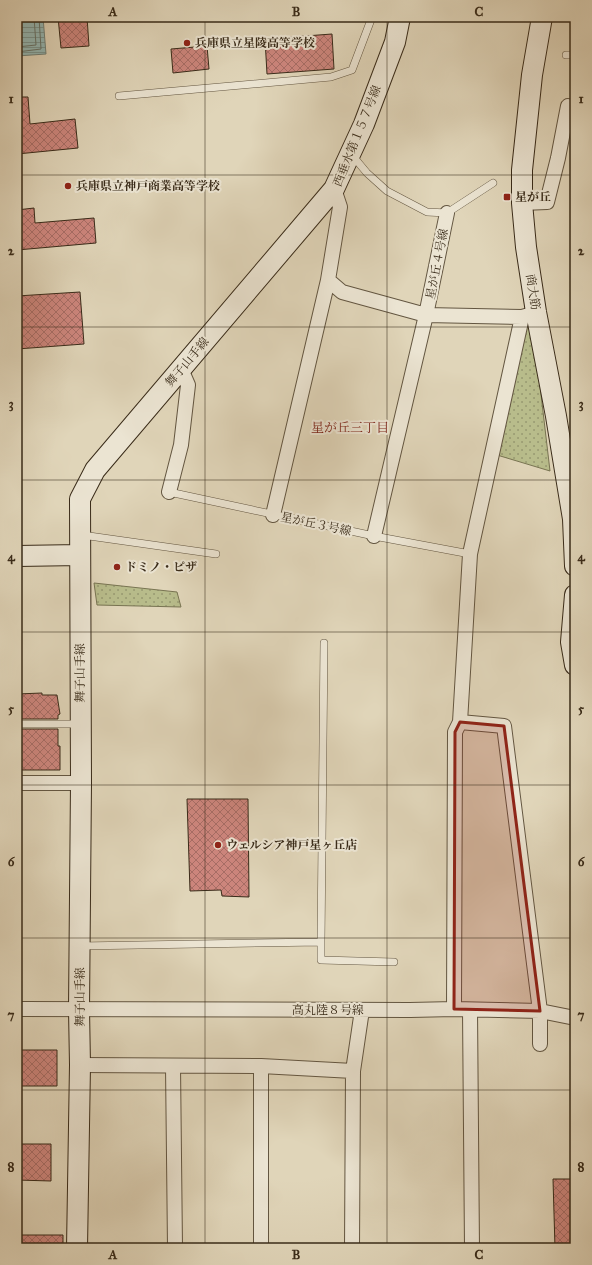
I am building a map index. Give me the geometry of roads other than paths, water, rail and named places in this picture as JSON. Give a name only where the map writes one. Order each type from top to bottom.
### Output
[{"type":"street","name":"西垂水第１５７号線","points":[[328,280],[340,207],[334,190],[364,124],[395,42],[400,17]]},
{"type":"street","name":"商大筋","points":[[542,17],[532,75],[523,154],[522,202],[529,314],[556,416],[573,519],[575,566]]},
{"type":"street","points":[[522,202],[547,202],[571,105]]},
{"type":"street","name":"舞子山手線","points":[[77,1248],[80,1065],[80,499],[94,470],[334,190]]},
{"type":"street","name":"星が丘４号線","points":[[426,315],[447,213]]},
{"type":"street","points":[[328,280],[342,292],[426,315],[529,314],[470,554],[460,722],[455,732],[454,1009]]},
{"type":"street","name":"星が丘３号線","points":[[273,515],[328,280]]},
{"type":"street","points":[[374,536],[426,315]]},
{"type":"street","points":[[169,492],[181,445],[188,385],[181,369]]},
{"type":"street","points":[[17,556],[80,555]]},
{"type":"street","points":[[575,595],[571,642],[575,665]]},
{"type":"street","points":[[460,722],[504,726],[540,1011],[540,1044]]},
{"type":"street","points":[[17,783],[81,783]]},
{"type":"street","name":"高丸陸８号線","points":[[17,1009],[454,1009],[540,1011],[575,1018]]},
{"type":"street","points":[[352,1248],[353,1071],[362,1010]]},
{"type":"street","points":[[470,1010],[472,1248]]},
{"type":"street","points":[[80,1065],[261,1066],[353,1071]]},
{"type":"street","points":[[173,1066],[175,1248]]},
{"type":"street","points":[[261,1066],[261,1248]]},
{"type":"lane","points":[[119,96],[331,77],[338,75],[352,70],[372,17]]},
{"type":"lane","points":[[566,56],[575,54]]},
{"type":"lane","points":[[350,154],[367,173],[387,191],[427,212],[447,213],[493,183]]},
{"type":"lane","points":[[169,492],[273,515]]},
{"type":"lane","name":"星が丘３号線","points":[[273,515],[470,554]]},
{"type":"lane","points":[[79,534],[216,554]]},
{"type":"lane","points":[[324,643],[321,960],[394,962]]},
{"type":"lane","points":[[17,724],[80,724]]},
{"type":"lane","points":[[80,946],[321,942]]},
{"type":"water","points":[[17,17],[43,17],[46,54],[17,56]]},
{"type":"place","name":"兵庫県立星陵高等学校","points":[[187,43]]},
{"type":"place","name":"兵庫県立神戸商業高等学校","points":[[68,186]]},
{"type":"place","name":"星が丘","points":[[507,197]]},
{"type":"place","name":"ドミノ・ピザ","points":[[117,567]]},
{"type":"place","name":"ウェルシア神戸星ヶ丘店","points":[[218,845]]},
{"type":"district","name":"星が丘三丁目","points":[[350,428]]}]
